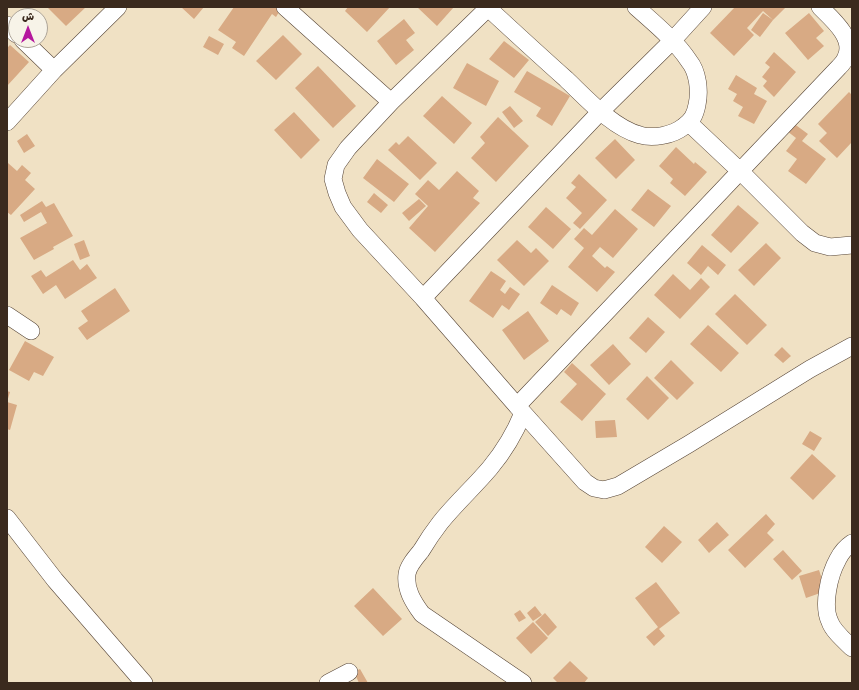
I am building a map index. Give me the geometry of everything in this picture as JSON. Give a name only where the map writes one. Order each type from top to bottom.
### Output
[{"type":"street","points":[[7,122],[54,70],[118,7]]},
{"type":"street","points":[[285,7],[391,102]]},
{"type":"street","points":[[636,7],[672,40],[690,62],[698,80],[698,99],[695,114],[689,123],[677,132],[660,136],[641,136],[621,128],[488,7],[391,102],[348,148],[336,165],[333,178],[343,207],[360,230],[423,298],[520,410],[585,482],[594,488],[604,490],[618,486],[810,369],[852,346]]},
{"type":"street","points":[[423,298],[601,111],[703,7]]},
{"type":"street","points":[[523,683],[422,614],[410,595],[407,583],[407,573],[412,562],[440,523],[474,486],[503,451],[514,433],[520,410],[839,67],[847,56],[849,44],[842,30],[820,7]]},
{"type":"street","points":[[31,48],[54,70]]},
{"type":"street","points":[[689,123],[802,233],[815,243],[830,247],[852,246]]},
{"type":"street","points":[[7,315],[31,331]]},
{"type":"street","points":[[7,518],[55,580],[144,683]]},
{"type":"street","points":[[852,543],[846,548],[838,559],[830,579],[826,609],[830,623],[852,648]]},
{"type":"street","points":[[328,683],[349,672]]},
{"type":"building","points":[[47,7],[86,7],[66,26]]},
{"type":"building","points":[[181,7],[204,7],[194,19]]},
{"type":"building","points":[[234,7],[282,7],[276,17],[272,14],[244,56],[232,48],[236,42],[218,30]]},
{"type":"building","points":[[348,7],[390,7],[367,32],[345,11]]},
{"type":"building","points":[[417,7],[454,7],[437,26]]},
{"type":"building","points":[[735,7],[786,7],[773,20],[763,11],[747,28],[754,35],[734,56],[710,33]]},
{"type":"building","points":[[763,13],[773,20],[760,37],[751,30]]},
{"type":"building","points":[[809,13],[824,31],[816,38],[824,46],[808,60],[785,33]]},
{"type":"building","points":[[404,19],[415,33],[406,40],[414,50],[396,65],[377,41]]},
{"type":"building","points":[[283,35],[302,54],[276,80],[256,61]]},
{"type":"building","points":[[209,36],[224,44],[218,55],[203,47]]},
{"type":"building","points":[[504,41],[529,60],[514,78],[489,59]]},
{"type":"building","points":[[7,48],[13,48],[29,62],[7,86]]},
{"type":"building","points":[[774,52],[796,72],[774,97],[763,86],[767,81],[762,77],[770,67],[765,63]]},
{"type":"building","points":[[467,63],[499,81],[486,106],[453,88]]},
{"type":"building","points":[[318,66],[356,106],[333,128],[295,88]]},
{"type":"building","points":[[527,71],[570,96],[552,126],[536,116],[541,108],[514,92]]},
{"type":"building","points":[[736,75],[757,88],[754,94],[767,101],[754,124],[738,116],[743,107],[733,101],[737,94],[728,89]]},
{"type":"building","points":[[849,92],[852,95],[852,142],[837,158],[819,141],[827,133],[818,124]]},
{"type":"building","points":[[442,96],[472,123],[454,144],[423,116]]},
{"type":"building","points":[[510,106],[523,121],[514,128],[502,112]]},
{"type":"building","points":[[294,112],[320,140],[301,159],[274,130]]},
{"type":"building","points":[[498,117],[529,146],[496,182],[471,158],[485,143],[480,137]]},
{"type":"building","points":[[793,123],[808,134],[802,141],[826,159],[806,184],[788,171],[797,159],[786,151],[796,138],[787,131]]},
{"type":"building","points":[[27,134],[35,146],[24,153],[17,141]]},
{"type":"building","points":[[408,136],[437,163],[420,180],[388,150],[396,142],[399,145]]},
{"type":"building","points":[[615,139],[635,160],[616,179],[595,158]]},
{"type":"building","points":[[676,147],[694,164],[695,162],[707,172],[685,196],[670,183],[673,179],[659,166]]},
{"type":"building","points":[[377,159],[409,184],[394,202],[363,178]]},
{"type":"building","points":[[7,163],[17,171],[22,165],[31,173],[25,180],[35,189],[11,215],[7,212]]},
{"type":"building","points":[[457,171],[479,191],[473,198],[480,203],[435,252],[409,228],[428,206],[415,194],[428,180],[439,190]]},
{"type":"building","points":[[579,174],[607,200],[580,229],[573,223],[582,213],[566,198],[576,187],[571,183]]},
{"type":"building","points":[[648,189],[671,206],[654,227],[631,210]]},
{"type":"building","points":[[374,193],[388,205],[381,213],[367,202]]},
{"type":"building","points":[[419,199],[426,206],[409,221],[402,213]]},
{"type":"building","points":[[42,201],[46,207],[54,203],[73,236],[34,260],[20,238],[47,223],[41,212],[24,222],[20,215]]},
{"type":"building","points":[[738,205],[759,223],[731,253],[711,235]]},
{"type":"building","points":[[546,207],[571,229],[553,249],[528,227]]},
{"type":"building","points":[[615,209],[638,229],[613,258],[600,247],[592,256],[605,268],[607,266],[615,272],[597,292],[568,267],[584,248],[574,239],[584,228],[592,235]]},
{"type":"building","points":[[84,240],[90,256],[80,260],[74,244]]},
{"type":"building","points":[[517,240],[531,253],[536,248],[549,261],[524,286],[497,260]]},
{"type":"building","points":[[766,243],[781,258],[754,286],[738,270]]},
{"type":"building","points":[[702,245],[726,265],[718,275],[708,266],[701,275],[687,263]]},
{"type":"building","points":[[73,260],[80,270],[87,264],[97,278],[65,299],[56,285],[43,294],[31,276],[41,270],[46,277]]},
{"type":"building","points":[[491,271],[506,281],[500,290],[505,294],[510,287],[520,294],[509,310],[502,305],[493,318],[469,301]]},
{"type":"building","points":[[673,274],[690,290],[701,278],[710,287],[680,319],[654,295]]},
{"type":"building","points":[[552,285],[579,303],[571,316],[561,309],[557,315],[540,303]]},
{"type":"building","points":[[115,288],[130,311],[87,340],[78,328],[88,321],[81,311]]},
{"type":"building","points":[[735,294],[767,325],[747,345],[715,314]]},
{"type":"building","points":[[528,311],[549,341],[524,360],[502,330]]},
{"type":"building","points":[[648,317],[665,332],[646,353],[629,338]]},
{"type":"building","points":[[708,325],[739,353],[721,372],[690,344]]},
{"type":"building","points":[[25,341],[54,357],[43,376],[34,372],[29,381],[9,370]]},
{"type":"building","points":[[613,344],[631,364],[609,385],[590,365]]},
{"type":"building","points":[[782,347],[791,356],[783,363],[774,355]]},
{"type":"building","points":[[671,360],[694,383],[677,400],[654,378]]},
{"type":"building","points":[[572,363],[606,394],[582,421],[560,402],[577,384],[564,372]]},
{"type":"building","points":[[647,376],[669,398],[648,420],[626,399]]},
{"type":"building","points":[[7,391],[10,392],[7,402]]},
{"type":"building","points":[[7,402],[17,405],[10,430],[7,429]]},
{"type":"building","points":[[615,420],[617,437],[596,438],[595,421]]},
{"type":"building","points":[[810,431],[822,438],[814,451],[802,444]]},
{"type":"building","points":[[812,454],[836,476],[813,500],[790,478]]},
{"type":"building","points":[[766,514],[775,524],[767,533],[774,540],[745,568],[728,550]]},
{"type":"building","points":[[717,522],[729,535],[709,553],[698,540]]},
{"type":"building","points":[[664,526],[682,542],[662,563],[645,547]]},
{"type":"building","points":[[783,550],[802,571],[792,580],[773,559]]},
{"type":"building","points":[[819,570],[826,591],[806,598],[799,576]]},
{"type":"building","points":[[656,582],[680,613],[659,629],[665,636],[654,646],[646,637],[658,627],[635,598]]},
{"type":"building","points":[[373,588],[402,619],[383,636],[354,606]]},
{"type":"building","points":[[535,606],[542,615],[533,621],[527,613]]},
{"type":"building","points":[[520,610],[526,618],[519,622],[514,614]]},
{"type":"building","points":[[545,613],[557,627],[548,636],[535,622]]},
{"type":"building","points":[[533,622],[548,638],[531,654],[516,638]]},
{"type":"building","points":[[570,661],[588,678],[584,683],[558,683],[553,678]]},
{"type":"building","points":[[360,669],[368,683],[359,683],[354,672]]}]
